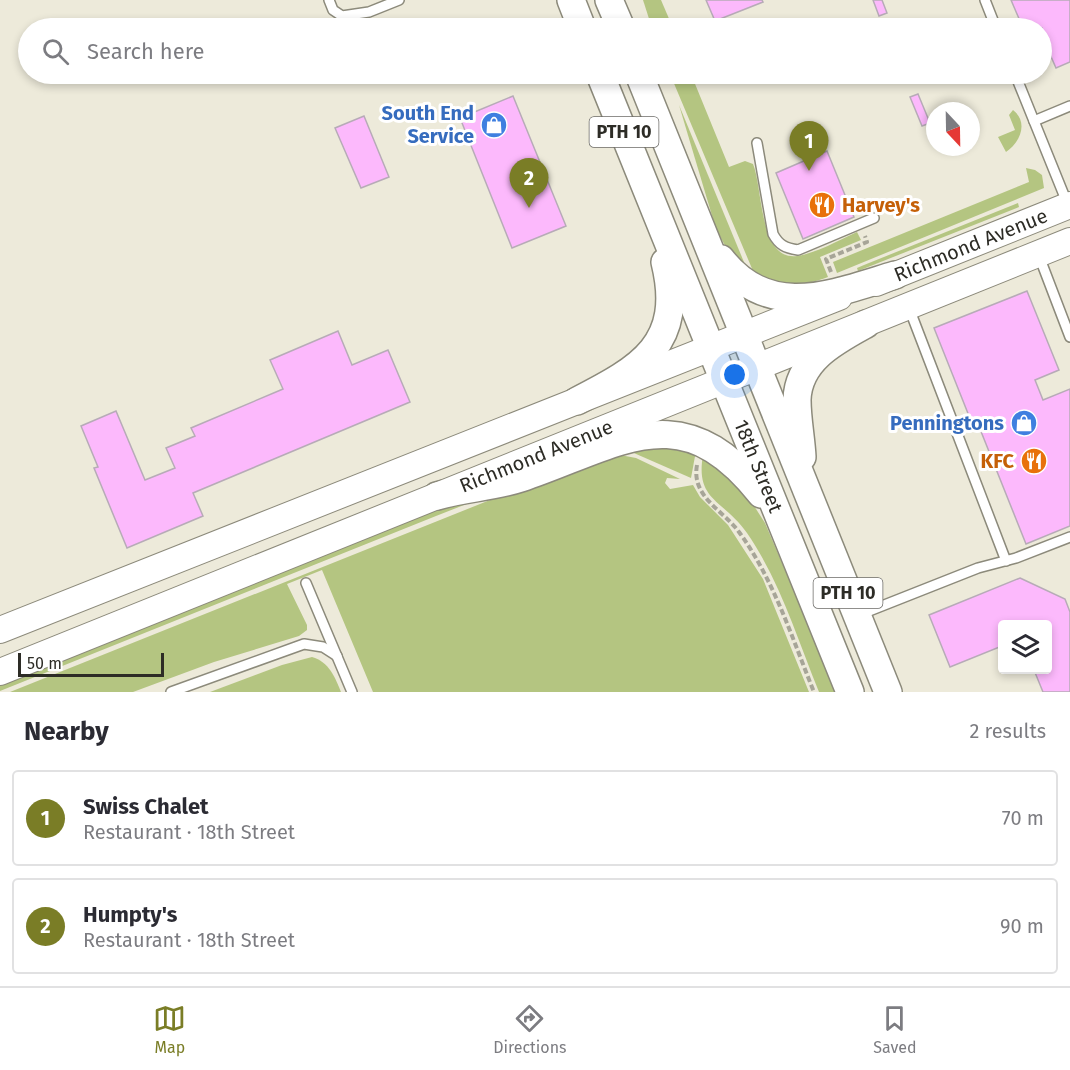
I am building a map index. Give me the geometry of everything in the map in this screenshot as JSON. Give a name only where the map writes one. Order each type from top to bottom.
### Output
[{"type":"main road","points":[[571,0],[578,18]]},
{"type":"main road","points":[[609,0],[617,18]]},
{"type":"main road","name":"18th Street","points":[[604,84],[850,692]]},
{"type":"main road","name":"18th Street","points":[[643,84],[888,692]]},
{"type":"main road","points":[[577,401],[621,378],[643,362],[654,351],[667,326],[670,288],[648,191]]},
{"type":"main road","name":"Richmond Avenue","points":[[0,630],[1069,206]]},
{"type":"main road","points":[[705,234],[736,278],[748,287],[767,295],[789,298],[817,295],[895,275]]},
{"type":"main road","name":"Richmond Avenue","points":[[0,672],[1070,241]]},
{"type":"main road","points":[[808,493],[802,463],[797,405],[800,383],[815,358],[866,324]]},
{"type":"main road","points":[[437,496],[510,482],[633,436],[671,434],[702,443],[731,460],[761,495],[786,533]]},
{"type":"lane","points":[[329,0],[333,10],[342,16],[369,12],[399,0]]},
{"type":"lane","points":[[985,0],[992,18]]},
{"type":"lane","points":[[1019,84],[1069,206]]},
{"type":"lane","points":[[1034,121],[1070,106]]},
{"type":"lane","points":[[757,143],[773,234],[778,243],[787,249],[798,250],[874,218]]},
{"type":"lane","points":[[1038,254],[1070,337]]},
{"type":"lane","points":[[909,306],[1006,561]]},
{"type":"lane","points":[[857,616],[978,568],[1006,561],[1070,537]]},
{"type":"lane","points":[[306,583],[352,692]]},
{"type":"lane","points":[[171,692],[303,644],[323,646],[337,656]]},
{"type":"path","points":[[834,278],[826,259],[867,242],[862,230]]},
{"type":"path","points":[[697,462],[696,480],[699,489],[734,525],[763,569],[814,692]]},
{"type":"green space","points":[[643,0],[661,0],[669,18],[649,18]]},
{"type":"green space","points":[[674,84],[695,84],[729,167],[745,161],[753,164],[764,221],[776,247],[785,254],[797,256],[820,249],[857,232],[861,240],[820,257],[828,277],[808,283],[780,283],[762,277],[753,271]]},
{"type":"green space","points":[[679,105],[746,267],[728,251],[716,229]]},
{"type":"green space","points":[[1013,110],[1021,120],[1021,132],[1019,138],[1006,152],[998,137],[1015,130],[1009,115]]},
{"type":"green space","points":[[1026,168],[1042,175],[1044,188],[837,273],[833,262],[1029,182]]},
{"type":"green space","points":[[1018,203],[1019,207],[858,271],[857,268],[864,265]]},
{"type":"green space","points":[[626,443],[696,451],[691,478],[627,450]]},
{"type":"green space","points":[[620,455],[636,458],[680,479],[667,478],[665,483],[670,489],[693,485],[700,497],[728,525],[763,579],[809,692],[373,692],[322,570],[287,584],[307,625],[307,630],[299,636],[214,662],[133,692],[10,692],[580,464]]},
{"type":"green space","points":[[703,455],[742,487],[765,523],[837,692],[819,692],[787,610],[759,551],[738,522],[707,491],[703,482]]},
{"type":"green space","points":[[492,494],[0,691],[0,684],[461,500]]},
{"type":"green space","points":[[312,657],[327,666],[341,692],[210,692],[282,665]]},
{"type":"building","points":[[706,0],[762,0],[763,2],[723,18],[714,18]]},
{"type":"building","points":[[873,0],[882,0],[887,13],[879,16]]},
{"type":"building","points":[[1011,0],[1070,0],[1070,62],[1056,68],[1052,59],[1052,18],[1019,18]]},
{"type":"building","points":[[918,94],[926,113],[926,124],[922,126],[910,97]]},
{"type":"building","points":[[513,96],[566,226],[512,248],[460,118]]},
{"type":"building","points":[[364,116],[389,177],[361,188],[335,128]]},
{"type":"building","points":[[827,151],[854,217],[803,239],[776,173]]},
{"type":"building","points":[[1027,291],[1059,370],[1035,380],[1043,400],[1070,389],[1070,526],[1026,544],[978,424],[973,426],[934,328]]},
{"type":"building","points":[[338,331],[352,365],[388,350],[410,402],[193,493],[203,516],[127,548],[94,468],[98,467],[81,426],[116,411],[145,480],[175,468],[166,448],[195,436],[191,428],[283,389],[270,360]]},
{"type":"building","points":[[1020,578],[1065,599],[1070,612],[1070,692],[1043,692],[1036,674],[1052,674],[1052,620],[998,620],[998,648],[950,667],[929,615]]},
{"type":"place","name":"South End Service","points":[[494,125]]},
{"type":"place","name":"Swiss Chalet","points":[[809,171]]},
{"type":"place","name":"Harvey's","points":[[822,205]]},
{"type":"place","name":"Humpty's","points":[[529,208]]},
{"type":"place","name":"Penningtons","points":[[1024,423]]},
{"type":"place","name":"KFC","points":[[1034,461]]}]
